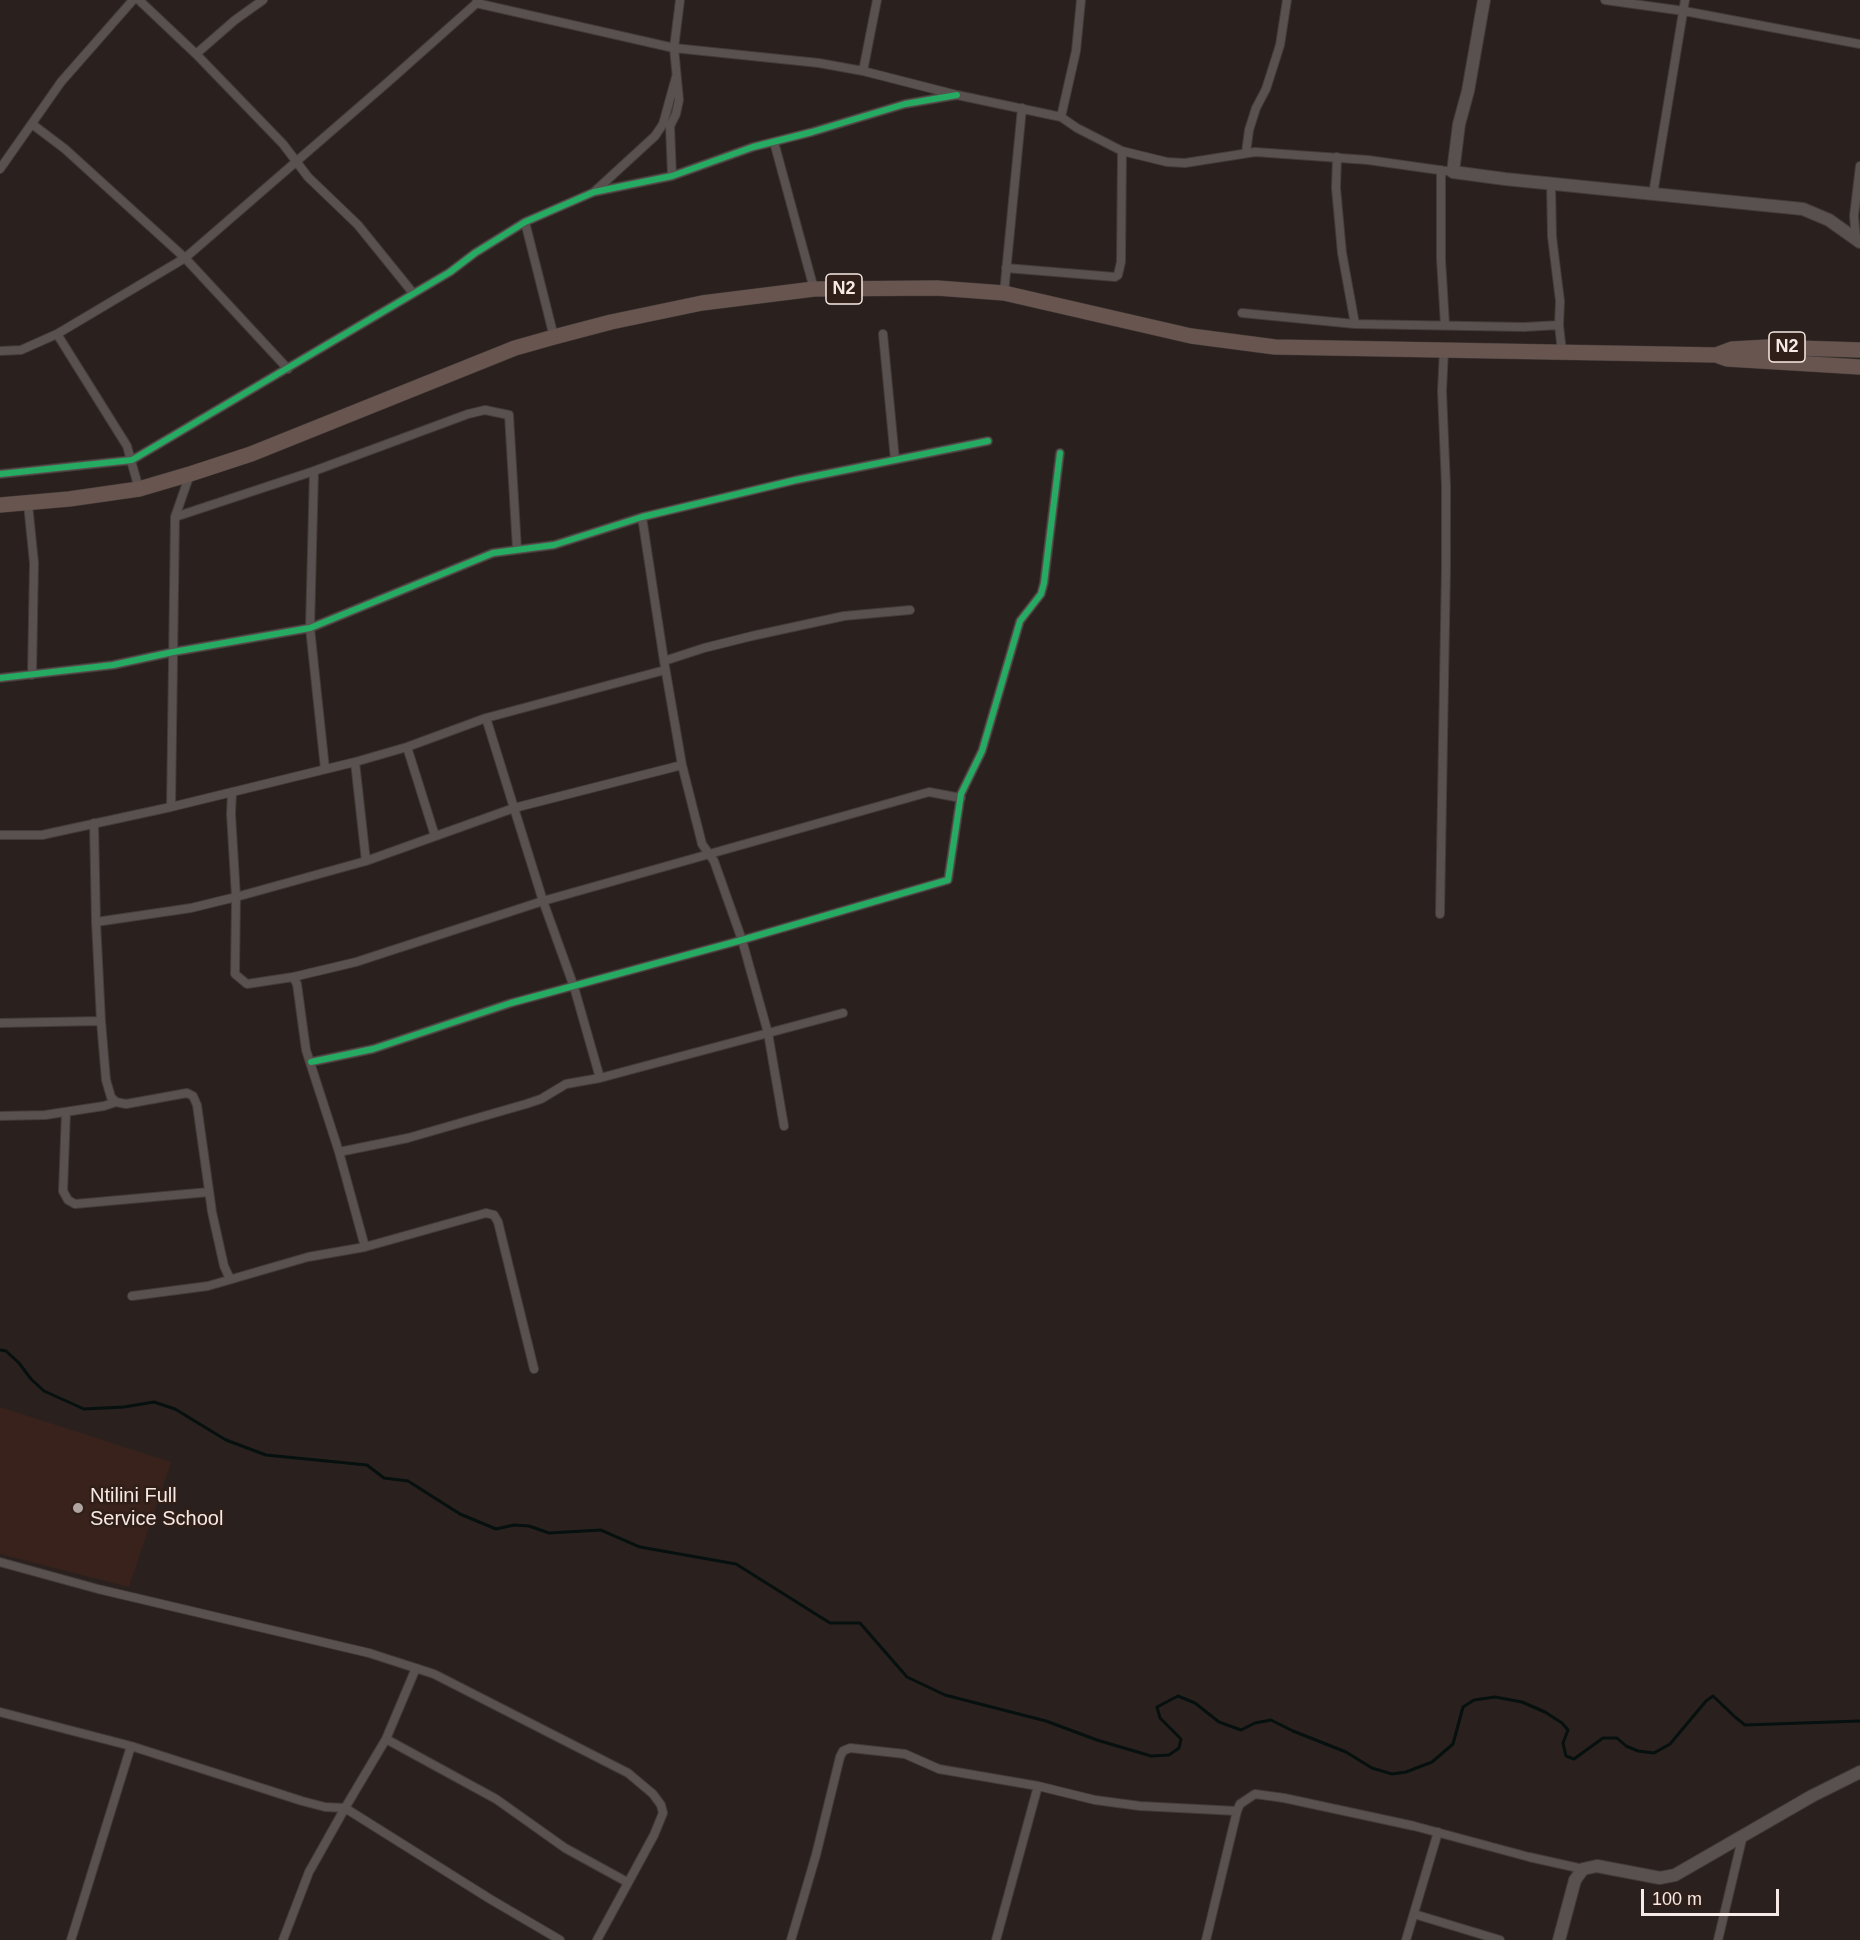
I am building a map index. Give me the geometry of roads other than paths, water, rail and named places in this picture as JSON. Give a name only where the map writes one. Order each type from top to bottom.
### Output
[{"type":"highway","name":"N2","points":[[0,505],[28,504],[139,489],[190,474],[250,454],[515,348],[554,337],[611,322],[702,303],[814,289],[937,288],[1004,293],[1191,336],[1275,347],[1716,354],[1731,349],[1768,347],[1860,350]]},
{"type":"highway","name":"N2","points":[[1716,354],[1727,359],[1860,367]]},
{"type":"street","points":[[0,169],[61,82],[133,0]]},
{"type":"street","points":[[139,0],[196,54],[276,136],[313,182],[358,225],[413,293]]},
{"type":"street","points":[[196,54],[235,20],[263,0]]},
{"type":"street","points":[[672,176],[666,125],[677,74],[674,48],[680,0]]},
{"type":"street","points":[[863,71],[877,0]]},
{"type":"street","points":[[1061,117],[1076,51],[1082,0]]},
{"type":"street","points":[[1246,153],[1249,130],[1256,108],[1266,89],[1280,45],[1287,0]]},
{"type":"street","points":[[1445,325],[1441,259],[1447,171],[1472,72],[1484,0]]},
{"type":"street","points":[[1605,0],[1860,44]]},
{"type":"street","points":[[1653,194],[1685,0]]},
{"type":"street","points":[[0,351],[21,350],[57,334],[185,258],[478,2],[674,48],[819,63],[863,71],[957,95],[1061,117],[1077,128],[1122,151],[1167,162],[1185,163],[1255,152],[1337,157],[1551,184],[1803,209],[1829,220],[1858,240]]},
{"type":"street","points":[[0,474],[132,460],[450,272],[475,253],[525,222],[594,192],[672,176],[753,147],[904,104],[957,95]]},
{"type":"street","points":[[1004,293],[1022,108]]},
{"type":"street","points":[[32,124],[65,150],[185,258],[288,369]]},
{"type":"street","points":[[594,192],[666,125]]},
{"type":"street","points":[[774,142],[814,289]]},
{"type":"street","points":[[1006,268],[1115,277],[1118,275],[1121,262],[1122,151]]},
{"type":"street","points":[[1337,157],[1336,188],[1342,252],[1355,324]]},
{"type":"street","points":[[1858,240],[1860,166]]},
{"type":"street","points":[[1551,184],[1552,237],[1560,302],[1562,352]]},
{"type":"street","points":[[525,222],[554,337]]},
{"type":"street","points":[[1242,313],[1355,324],[1524,327],[1560,325]]},
{"type":"street","points":[[57,334],[119,432],[132,460],[139,489]]},
{"type":"street","points":[[883,334],[895,460]]},
{"type":"street","points":[[1440,914],[1446,555],[1442,391],[1444,351]]},
{"type":"street","points":[[175,517],[314,471],[468,414],[485,410],[509,415],[517,549]]},
{"type":"street","points":[[0,678],[113,665],[310,628],[493,553],[554,545],[642,517],[796,480],[988,441]]},
{"type":"street","points":[[311,1062],[390,1044],[511,1003],[742,940],[948,880],[961,798],[982,751],[1020,621],[1041,594],[1044,583],[1060,453]]},
{"type":"street","points":[[314,471],[310,628],[325,769]]},
{"type":"street","points":[[171,807],[175,517],[190,474]]},
{"type":"street","points":[[28,504],[34,562],[32,675]]},
{"type":"street","points":[[642,517],[682,765],[702,844],[716,867],[742,940],[768,1033],[784,1126]]},
{"type":"street","points":[[0,835],[42,835],[171,807],[355,762],[407,747],[486,718],[665,666],[704,648],[844,616],[910,610]]},
{"type":"street","points":[[486,718],[543,901],[574,987],[600,1078]]},
{"type":"street","points":[[407,747],[435,836]]},
{"type":"street","points":[[355,762],[366,861]]},
{"type":"street","points":[[96,922],[191,908],[236,897],[366,861],[514,808],[682,765]]},
{"type":"street","points":[[232,792],[236,974],[247,984],[293,977],[356,962],[543,901],[929,792],[961,798]]},
{"type":"street","points":[[94,823],[101,1022],[106,1080],[111,1097],[116,1102]]},
{"type":"street","points":[[293,977],[297,984],[306,1050],[339,1152],[364,1247]]},
{"type":"street","points":[[339,1152],[435,1131],[540,1099],[566,1084],[600,1078],[843,1013]]},
{"type":"street","points":[[0,1023],[101,1022]]},
{"type":"street","points":[[0,1116],[66,1112],[116,1102],[126,1104],[187,1093],[193,1096],[197,1106],[209,1192],[224,1266],[230,1279]]},
{"type":"street","points":[[66,1112],[63,1191],[68,1200],[75,1204],[209,1192]]},
{"type":"street","points":[[132,1296],[208,1286],[308,1257],[364,1247],[486,1213],[494,1215],[498,1222],[534,1369]]},
{"type":"street","points":[[0,1562],[98,1589],[369,1653],[434,1674],[628,1773],[653,1794],[661,1805],[662,1820],[597,1940]]},
{"type":"street","points":[[283,1940],[309,1872],[386,1739],[416,1668]]},
{"type":"street","points":[[0,1712],[131,1746],[302,1801],[325,1807],[345,1808],[560,1940]]},
{"type":"street","points":[[386,1739],[496,1799],[565,1848],[627,1882]]},
{"type":"street","points":[[71,1940],[131,1746]]},
{"type":"street","points":[[791,1940],[803,1904],[843,1751],[850,1748],[868,1752],[897,1753],[939,1769],[1038,1786],[1095,1800],[1237,1811]]},
{"type":"street","points":[[1206,1940],[1237,1811],[1240,1804],[1255,1794],[1438,1832],[1583,1869],[1598,1866],[1651,1877],[1668,1877],[1682,1872],[1743,1834],[1860,1772]]},
{"type":"street","points":[[996,1940],[1038,1786]]},
{"type":"street","points":[[1406,1940],[1438,1832]]},
{"type":"street","points":[[1718,1940],[1743,1834]]},
{"type":"street","points":[[1559,1940],[1575,1880],[1583,1869]]},
{"type":"street","points":[[1414,1914],[1500,1940]]},
{"type":"waterway","points":[[0,1350],[6,1351],[19,1363],[44,1391],[84,1409],[124,1407],[154,1402],[175,1409],[226,1440],[266,1455],[367,1465],[384,1478],[408,1481],[460,1514],[496,1529],[514,1525],[529,1526],[549,1533],[601,1530],[640,1547],[736,1564],[830,1623],[860,1623],[907,1677],[945,1695],[1046,1721],[1097,1740],[1151,1756],[1169,1755],[1179,1748],[1181,1739],[1160,1718],[1157,1707],[1178,1696],[1195,1703],[1219,1722],[1241,1730],[1255,1723],[1271,1720],[1346,1752],[1372,1768],[1392,1774],[1406,1772],[1432,1762],[1453,1744],[1463,1707],[1474,1700],[1495,1697],[1522,1702],[1545,1712],[1562,1723],[1568,1730],[1563,1743],[1566,1756],[1574,1759],[1603,1738],[1617,1738],[1626,1746],[1638,1751],[1654,1753],[1670,1744],[1706,1701],[1713,1696],[1745,1725],[1860,1721]]},
{"type":"place","name":"Ntilini Full Service School","points":[[78,1508]]}]
